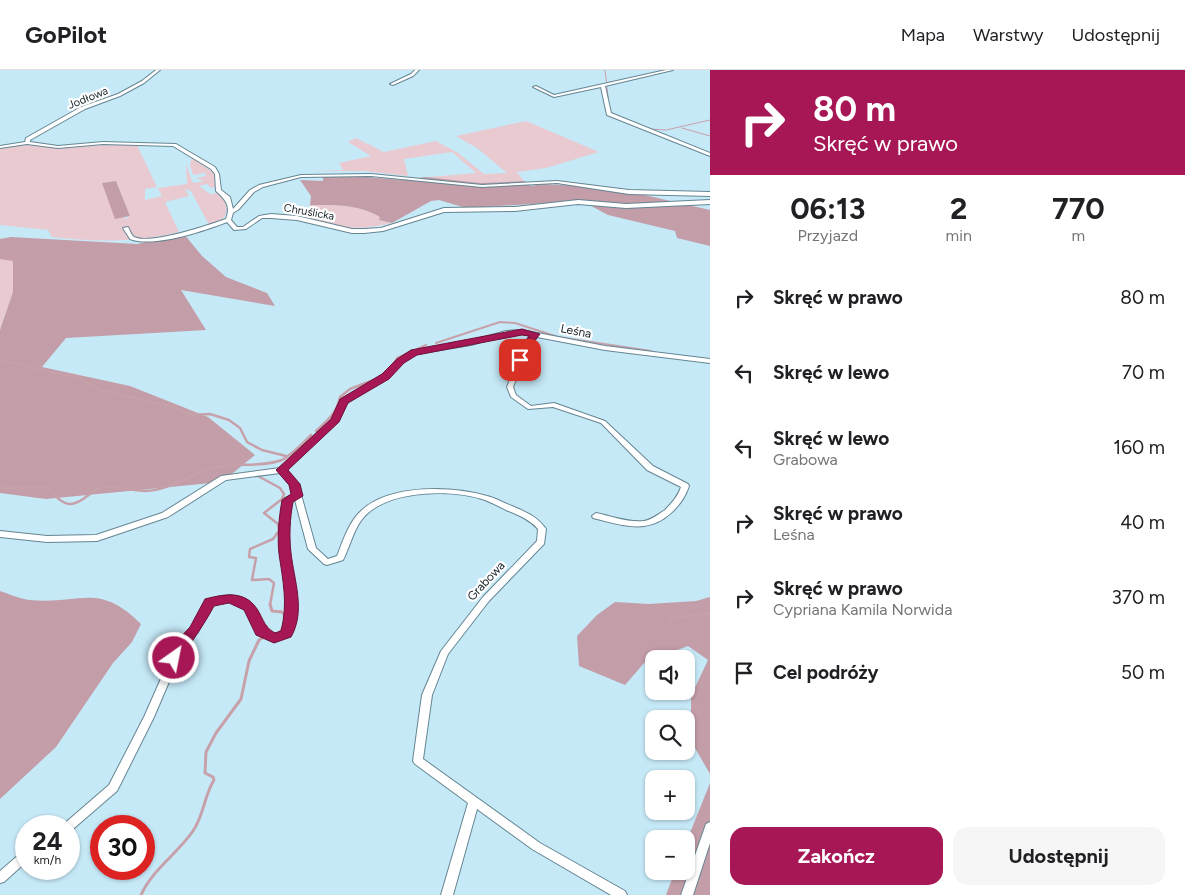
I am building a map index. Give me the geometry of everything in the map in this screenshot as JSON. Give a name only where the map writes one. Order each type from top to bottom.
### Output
[{"type":"street","name":"Jodłowa","points":[[27,143],[28,139],[66,116],[91,104],[119,95],[143,82],[158,70]]},
{"type":"street","points":[[392,84],[412,75],[417,70]]},
{"type":"street","points":[[535,87],[554,96],[671,70]]},
{"type":"street","points":[[605,85],[609,114],[710,155]]},
{"type":"street","points":[[0,147],[27,143],[58,147],[103,143],[174,145],[213,168],[217,174],[218,191],[227,197],[231,212],[228,220],[156,240],[135,239],[128,234],[126,228]]},
{"type":"street","points":[[231,212],[252,191],[261,186],[286,178],[320,175],[371,175],[482,186],[557,182],[629,192],[710,194]]},
{"type":"street","name":"Chruślicka","points":[[228,220],[236,229],[244,228],[261,217],[271,216],[297,218],[352,231],[364,231],[381,230],[444,210],[515,208],[561,202],[626,206],[710,202]]},
{"type":"street","name":"Leśna","points":[[283,472],[336,420],[344,402],[385,376],[400,361],[414,352],[471,343],[506,333],[522,332],[605,348],[710,361]]},
{"type":"street","points":[[536,334],[526,347],[510,387],[514,396],[530,408],[554,405],[603,422],[650,468],[685,486],[683,497],[666,512],[646,524],[596,516]]},
{"type":"street","points":[[0,534],[47,539],[97,538],[165,516],[224,478],[283,472]]},
{"type":"street","name":"Grabowa","points":[[283,472],[294,484],[312,549],[327,562],[340,558],[352,531],[364,511],[383,500],[420,493],[455,491],[484,497],[535,519],[542,529],[541,542],[486,599],[444,653],[427,695],[418,761],[536,846],[621,895]]},
{"type":"street","points":[[80,816],[113,788],[149,717],[179,647],[194,630],[209,603],[230,598],[248,607],[261,631],[274,638],[286,634],[292,616],[291,584],[285,552],[285,514],[288,500],[297,496]]},
{"type":"street","points":[[447,895],[474,801]]},
{"type":"street","points":[[687,895],[710,827]]},
{"type":"street","points":[[0,878],[15,865]]},
{"type":"shaded area","points":[[526,121],[599,152],[546,168],[517,172],[524,181],[480,183],[418,178],[476,173],[452,152],[404,159],[408,176],[364,171],[311,171],[343,170],[339,163],[371,156],[348,142],[356,138],[384,152],[436,141],[458,153],[484,174],[507,173],[477,148],[456,136]]},
{"type":"shaded area","points":[[30,144],[70,146],[137,145],[157,187],[145,189],[145,200],[162,196],[158,188],[187,184],[186,164],[193,183],[204,181],[196,178],[206,176],[205,173],[193,175],[190,165],[192,157],[214,173],[215,187],[211,188],[207,184],[199,186],[210,194],[217,193],[224,196],[227,207],[225,215],[219,222],[209,225],[191,191],[185,189],[189,196],[165,202],[179,232],[163,236],[132,240],[84,240],[52,237],[48,230],[0,225],[0,148]],"holes":[[[116,181],[130,216],[125,219],[102,183]]]},
{"type":"shaded area","points":[[344,175],[402,180],[426,177],[480,183],[524,181],[531,186],[542,184],[581,186],[640,194],[710,210],[710,246],[677,238],[675,231],[608,215],[582,201],[466,208],[439,200],[431,201],[392,223],[379,220],[380,217],[355,207],[310,205],[311,196],[300,180],[323,181],[323,177]]},
{"type":"shaded area","points":[[116,181],[130,216],[115,219],[102,183]]},
{"type":"shaded area","points":[[310,205],[356,207],[381,217],[379,220],[392,223],[358,228],[329,224],[306,218]]},
{"type":"shaded area","points":[[184,234],[202,256],[226,277],[267,293],[275,306],[181,290],[206,330],[66,338],[42,367],[130,386],[208,417],[255,455],[222,482],[46,499],[0,493],[0,330],[13,292],[13,261],[0,259],[0,239],[11,237],[137,244]]},
{"type":"shaded area","points":[[0,259],[13,260],[13,292],[0,330]]},
{"type":"shaded area","points":[[0,591],[18,598],[30,600],[100,599],[113,603],[141,624],[132,642],[113,663],[56,747],[0,799]]},
{"type":"shaded area","points":[[710,597],[710,774],[695,748],[695,710],[691,710],[691,700],[695,700],[695,688],[708,660],[688,646],[677,650],[645,650],[645,662],[625,685],[579,666],[577,636],[597,615],[615,602],[649,604],[696,601]]},
{"type":"shaded area","points":[[710,783],[710,895],[666,895],[672,880],[695,880],[695,830],[691,830]]},
{"type":"waterway","points":[[605,70],[609,105]]},
{"type":"waterway","points":[[650,129],[666,130],[710,120]]},
{"type":"waterway","points":[[682,128],[710,136]]},
{"type":"waterway","points":[[341,181],[370,182],[419,192]]},
{"type":"waterway","points":[[419,192],[450,191],[485,197],[571,195],[647,202]]},
{"type":"waterway","points":[[393,200],[410,197],[419,192]]},
{"type":"waterway","points":[[319,201],[393,200]]},
{"type":"waterway","points":[[388,206],[393,200]]},
{"type":"waterway","points":[[654,202],[670,202]]},
{"type":"waterway","points":[[379,215],[388,206]]},
{"type":"waterway","points":[[436,343],[500,322],[515,323],[558,337],[651,351]]},
{"type":"waterway","points":[[375,379],[388,371],[397,358],[426,345]]},
{"type":"waterway","points":[[0,361],[80,379]]},
{"type":"waterway","points":[[80,379],[101,390],[173,407],[191,415],[210,414],[229,420],[240,428],[247,442],[262,450],[286,456]]},
{"type":"waterway","points":[[316,431],[334,412],[340,397],[350,389],[375,379]]},
{"type":"waterway","points":[[0,488],[46,487],[68,504],[76,503],[95,490],[104,487],[141,491],[155,490],[222,466],[265,464],[282,460],[311,435]]},
{"type":"waterway","points":[[258,476],[280,488],[284,494],[282,499],[264,513],[278,524],[279,531],[273,539],[250,549],[249,557],[256,558],[252,580],[269,579],[274,583],[270,604]]},
{"type":"waterway","points":[[270,604],[272,611],[282,612],[286,616],[284,627],[279,633],[273,634]]},
{"type":"waterway","points":[[668,619],[710,613]]},
{"type":"waterway","points":[[141,895],[158,870],[187,839],[197,825],[214,780],[213,777],[205,773],[206,752],[216,733],[241,699],[249,661],[259,640],[264,637]]},
{"type":"route","points":[[174,658],[179,647],[194,630],[209,603],[230,598],[248,607],[261,631],[274,638],[286,634],[292,616],[291,584],[285,552],[287,531],[285,514],[288,500],[297,496],[294,484],[282,470],[336,420],[344,402],[385,376],[400,361],[414,352],[471,343],[506,333],[522,332],[536,334],[526,347],[520,360]]}]
